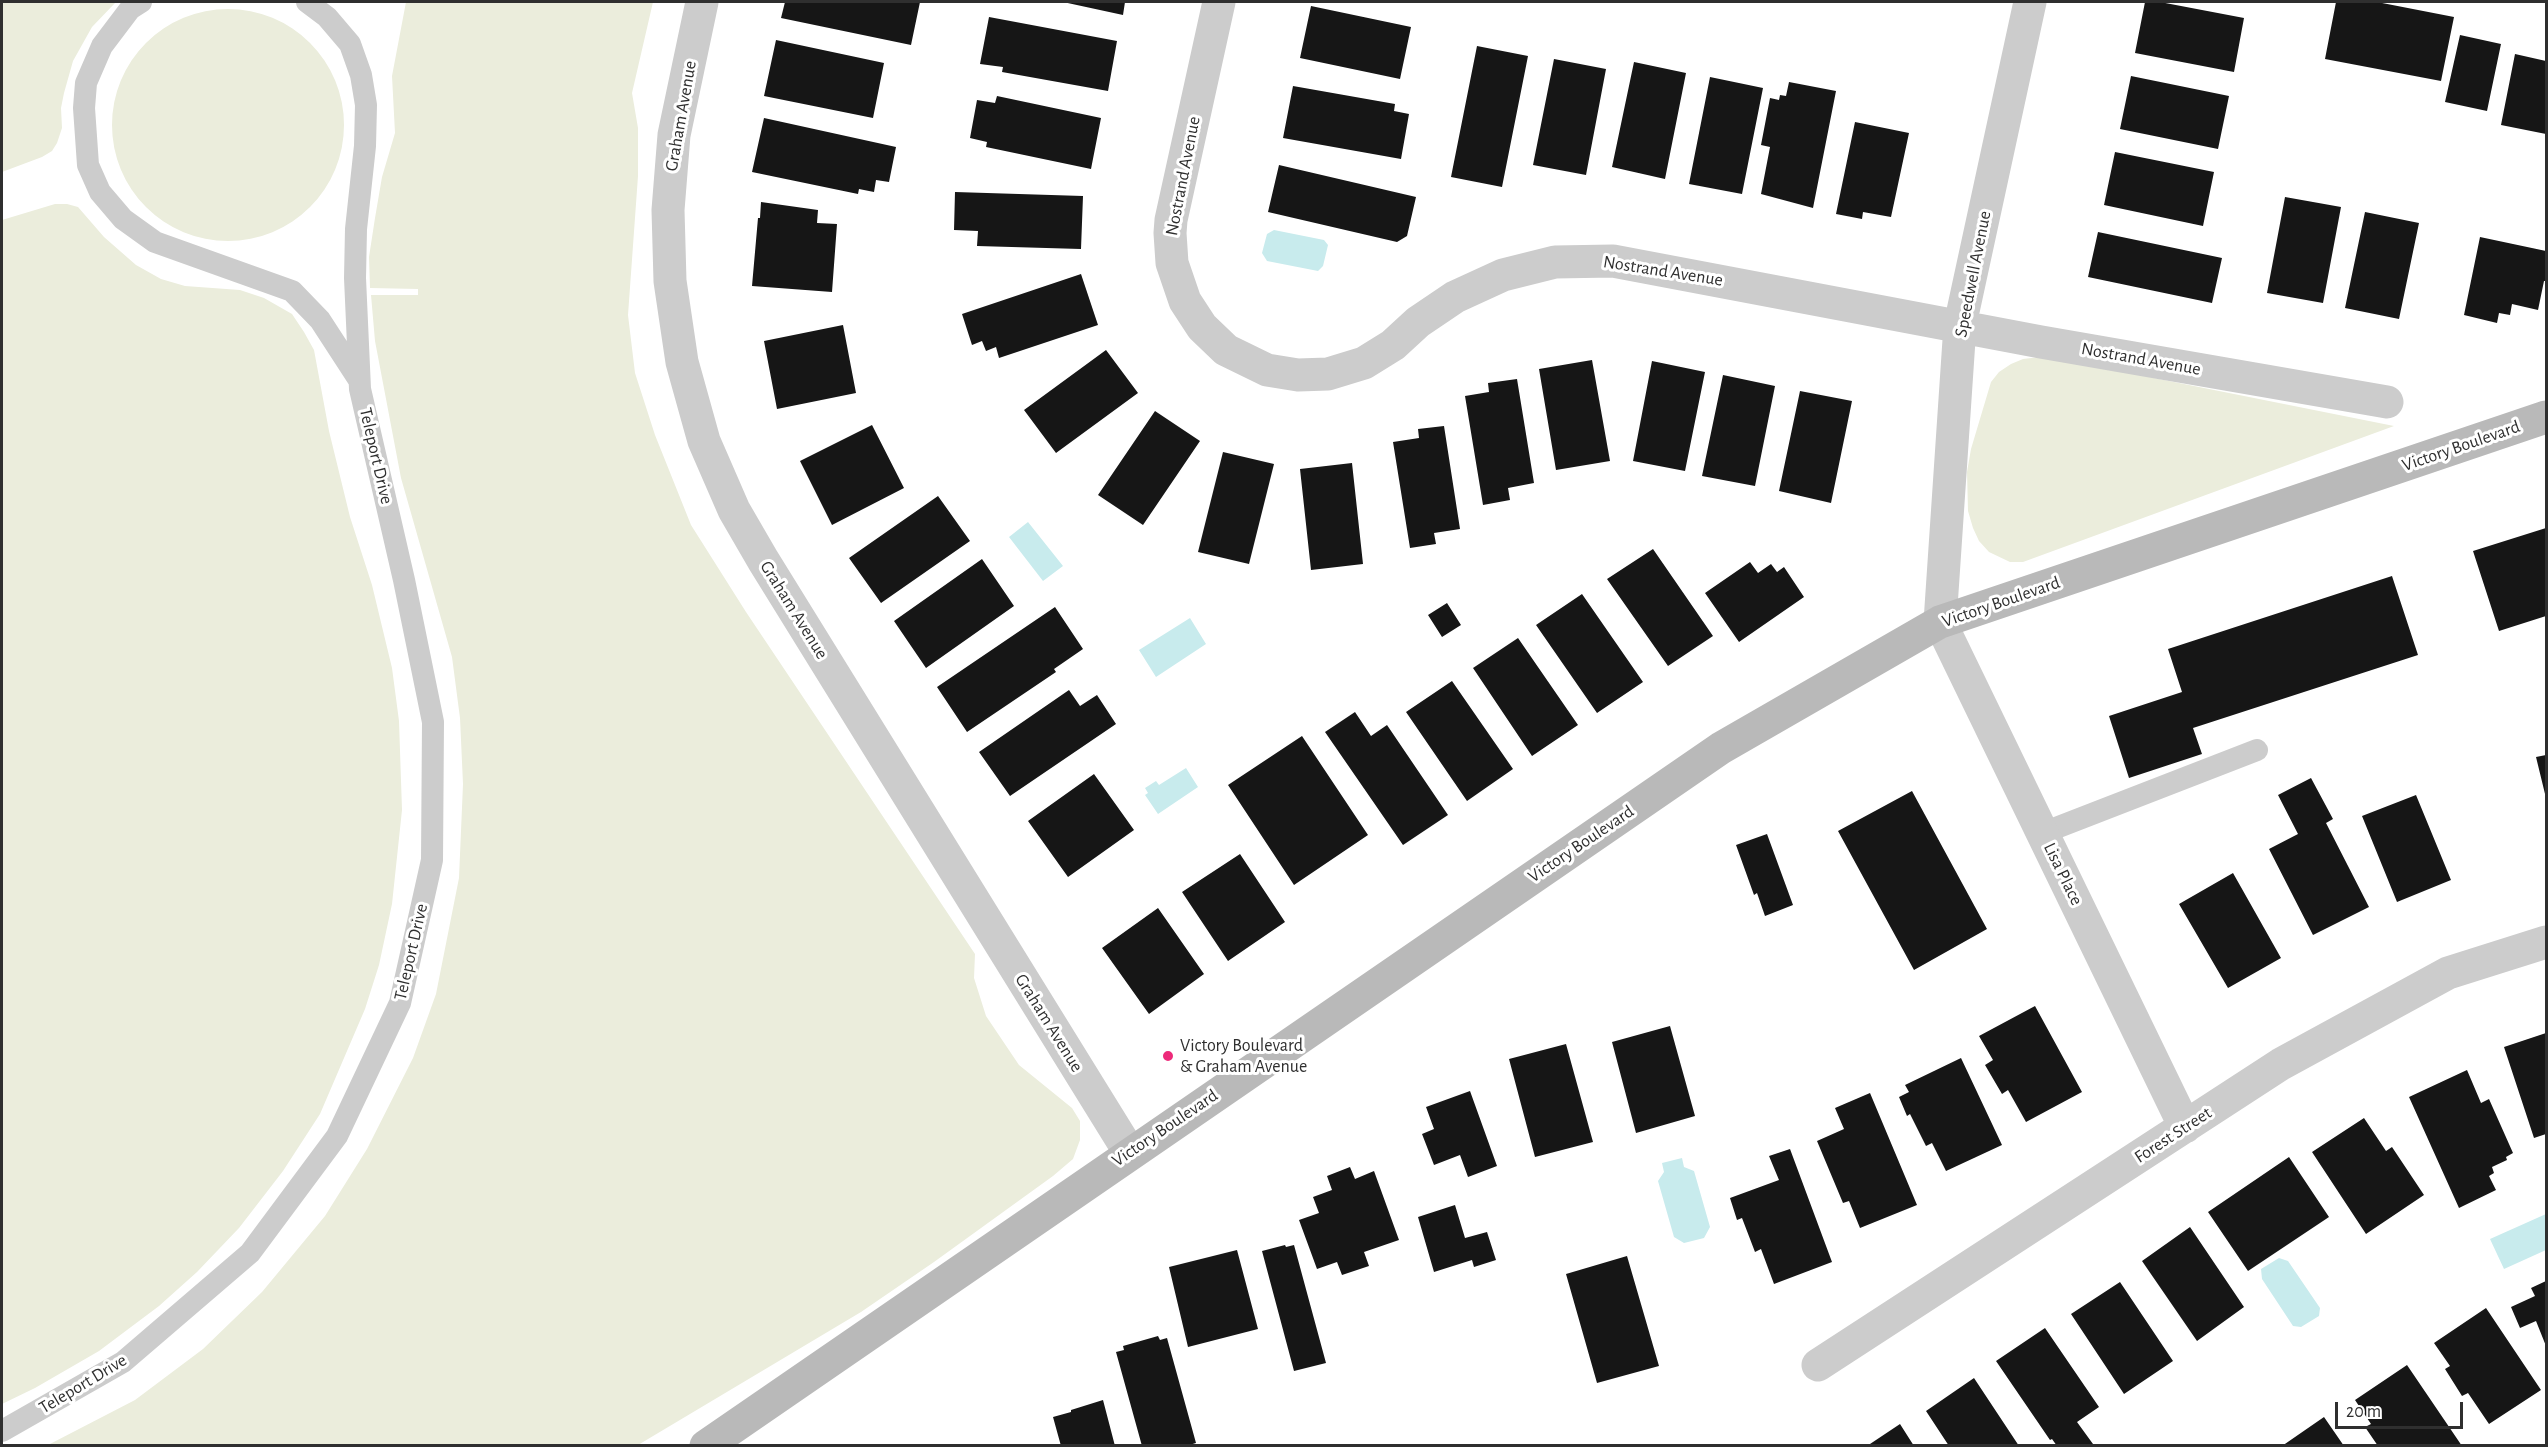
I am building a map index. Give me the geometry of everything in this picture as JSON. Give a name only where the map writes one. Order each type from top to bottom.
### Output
[{"type":"main road","name":"Victory Boulevard","points":[[716,1443],[1130,1153],[1721,748],[1940,622],[2547,417]]},
{"type":"street","name":"Graham Avenue","points":[[702,2],[674,135],[668,210],[670,280],[682,362],[705,441],[734,510],[762,560],[1130,1153]]},
{"type":"street","name":"Nostrand Avenue","points":[[1219,2],[1171,220],[1172,263],[1185,301],[1202,327],[1226,350],[1267,370],[1298,375],[1328,374],[1364,363],[1393,345],[1418,322],[1455,297],[1503,275],[1555,262],[1613,261],[2387,402]]},
{"type":"street","name":"Speedwell Avenue","points":[[1940,622],[1960,325],[2030,2]]},
{"type":"street","name":"Lisa Place","points":[[1940,622],[2185,1127]]},
{"type":"street","name":"Forest Street","points":[[1818,1365],[2281,1064],[2448,974],[2547,942]]},
{"type":"lane","name":"Teleport Drive","points":[[141,2],[130,9],[102,46],[86,83],[84,108],[88,165],[100,192],[123,219],[155,242],[292,291],[320,320],[360,382]]},
{"type":"lane","name":"Teleport Drive","points":[[2,1431],[123,1362],[250,1253],[337,1136],[400,1003],[432,860],[433,722],[360,382],[355,278],[366,105],[361,75],[350,44],[327,17],[307,2]]},
{"type":"lane","points":[[2043,833],[2258,750]]},
{"type":"green space","points":[[2,2],[116,2],[92,27],[73,61],[61,108],[62,128],[52,151],[2,172]]},
{"type":"green space","points":[[406,2],[653,2],[632,93],[638,128],[638,176],[628,315],[635,373],[655,435],[691,525],[746,612],[975,954],[974,978],[986,1016],[1019,1065],[1072,1108],[1080,1121],[1080,1140],[1073,1159],[1053,1176],[934,1262],[861,1312],[638,1445],[48,1445],[135,1400],[203,1349],[262,1292],[325,1216],[367,1149],[413,1058],[436,994],[459,878],[463,784],[460,718],[452,657],[401,478],[375,341],[371,295],[418,295],[418,289],[370,288],[369,257],[382,177],[395,133],[392,76]]},
{"type":"green space","points":[[217,9],[239,9],[283,22],[302,35],[318,51],[331,70],[339,91],[344,125],[342,148],[331,180],[318,199],[302,215],[283,228],[262,236],[239,241],[217,241],[173,228],[154,215],[138,199],[125,180],[117,159],[112,136],[112,114],[125,70],[138,51],[154,35],[173,22],[194,14]]},
{"type":"green space","points":[[55,204],[78,207],[104,237],[136,265],[161,279],[185,286],[240,290],[264,298],[292,314],[304,332],[314,350],[329,431],[350,517],[372,585],[392,668],[399,721],[402,810],[392,904],[379,965],[365,1009],[320,1114],[283,1171],[239,1228],[197,1272],[159,1306],[99,1351],[2,1404],[2,220]]},
{"type":"green space","points":[[2040,357],[2394,426],[2023,562],[2010,562],[1989,552],[1979,541],[1968,511],[1967,472],[1971,449],[1991,382],[1999,372],[2011,364],[2023,359]]},
{"type":"water","points":[[1274,230],[1324,240],[1328,245],[1323,266],[1318,271],[1267,261],[1262,253],[1267,234]]},
{"type":"water","points":[[1028,522],[1063,566],[1043,581],[1009,537]]},
{"type":"water","points":[[1190,618],[1206,644],[1156,677],[1139,650]]},
{"type":"water","points":[[1186,768],[1198,787],[1158,814],[1145,795],[1148,793],[1145,788],[1156,781],[1159,785]]},
{"type":"water","points":[[1682,1158],[1684,1167],[1694,1171],[1710,1227],[1704,1238],[1684,1243],[1674,1237],[1658,1181],[1664,1172],[1662,1163]]},
{"type":"water","points":[[2546,1214],[2546,1250],[2504,1269],[2490,1239]]},
{"type":"water","points":[[2279,1258],[2288,1261],[2320,1308],[2319,1316],[2301,1327],[2293,1326],[2262,1279],[2261,1269]]},
{"type":"building","points":[[785,2],[920,2],[911,45],[781,18]]},
{"type":"building","points":[[1063,2],[1125,2],[1123,15]]},
{"type":"building","points":[[2145,2],[2160,2],[2244,18],[2234,72],[2135,53]]},
{"type":"building","points":[[2336,2],[2377,2],[2454,17],[2441,81],[2325,59]]},
{"type":"building","points":[[1311,6],[1411,27],[1400,79],[1300,58]]},
{"type":"building","points":[[989,17],[1117,41],[1108,91],[1002,72],[1003,67],[980,64]]},
{"type":"building","points":[[2460,35],[2501,44],[2487,111],[2445,102]]},
{"type":"building","points":[[776,40],[884,63],[873,118],[764,96]]},
{"type":"building","points":[[1477,46],[1528,56],[1502,187],[1451,177]]},
{"type":"building","points":[[2515,54],[2546,61],[2546,134],[2501,125]]},
{"type":"building","points":[[1554,59],[1606,69],[1586,175],[1533,165]]},
{"type":"building","points":[[1634,62],[1686,73],[1665,179],[1612,167]]},
{"type":"building","points":[[2131,76],[2229,96],[2218,149],[2120,129]]},
{"type":"building","points":[[1710,77],[1763,88],[1742,194],[1689,184]]},
{"type":"building","points":[[1789,82],[1836,91],[1813,208],[1761,194],[1770,147],[1761,145],[1770,98],[1779,100],[1780,95],[1786,96]]},
{"type":"building","points":[[1293,86],[1395,104],[1394,111],[1409,114],[1401,159],[1283,138]]},
{"type":"building","points":[[997,96],[1101,118],[1091,169],[986,147],[987,142],[970,138],[977,100],[995,103]]},
{"type":"building","points":[[764,118],[896,147],[889,182],[876,180],[874,192],[859,189],[858,194],[752,172]]},
{"type":"building","points":[[1855,122],[1909,133],[1891,217],[1863,212],[1862,219],[1836,214]]},
{"type":"building","points":[[2115,152],[2214,172],[2203,226],[2104,205]]},
{"type":"building","points":[[1279,165],[1416,197],[1407,236],[1397,242],[1268,212]]},
{"type":"building","points":[[955,192],[1083,196],[1081,249],[977,246],[978,231],[954,230]]},
{"type":"building","points":[[2285,197],[2341,207],[2323,303],[2267,293]]},
{"type":"building","points":[[761,202],[818,210],[817,223],[837,224],[832,292],[752,286]]},
{"type":"building","points":[[2365,212],[2419,223],[2399,319],[2345,308]]},
{"type":"building","points":[[2098,232],[2222,258],[2212,303],[2088,277]]},
{"type":"building","points":[[2480,237],[2546,251],[2546,281],[2544,281],[2538,310],[2512,304],[2510,315],[2499,313],[2497,323],[2464,315]]},
{"type":"building","points":[[1081,274],[1098,325],[999,358],[996,347],[986,351],[982,341],[972,345],[962,314]]},
{"type":"building","points":[[843,325],[856,393],[777,409],[764,341]]},
{"type":"building","points":[[1106,350],[1138,393],[1056,453],[1024,410]]},
{"type":"building","points":[[1592,360],[1610,461],[1556,470],[1539,369]]},
{"type":"building","points":[[1652,361],[1705,372],[1685,471],[1633,461]]},
{"type":"building","points":[[1723,375],[1775,386],[1755,486],[1702,476]]},
{"type":"building","points":[[1517,379],[1534,483],[1508,488],[1510,500],[1483,505],[1465,396],[1489,392],[1488,383]]},
{"type":"building","points":[[1800,391],[1852,401],[1831,503],[1779,491]]},
{"type":"building","points":[[1155,411],[1200,441],[1143,525],[1098,495]]},
{"type":"building","points":[[872,425],[904,488],[832,525],[800,461]]},
{"type":"building","points":[[1444,426],[1460,529],[1434,533],[1436,544],[1410,548],[1393,442],[1419,438],[1418,429]]},
{"type":"building","points":[[1223,452],[1274,464],[1249,564],[1198,552]]},
{"type":"building","points":[[1352,463],[1363,564],[1311,570],[1300,469]]},
{"type":"building","points":[[938,496],[970,541],[881,603],[849,558]]},
{"type":"building","points":[[2546,528],[2546,616],[2499,631],[2473,551]]},
{"type":"building","points":[[1653,549],[1713,636],[1668,666],[1607,579]]},
{"type":"building","points":[[982,559],[1014,606],[926,668],[894,621]]},
{"type":"building","points":[[1750,562],[1758,573],[1771,564],[1777,572],[1784,567],[1804,597],[1739,642],[1705,593]]},
{"type":"building","points":[[2392,576],[2418,655],[2193,728],[2202,754],[2129,778],[2109,716],[2182,692],[2168,649]]},
{"type":"building","points":[[1582,594],[1643,682],[1597,713],[1536,625]]},
{"type":"building","points":[[1447,603],[1461,625],[1442,637],[1428,615]]},
{"type":"building","points":[[1055,607],[1083,649],[1054,669],[1056,672],[967,732],[937,687]]},
{"type":"building","points":[[1518,638],[1578,725],[1532,756],[1473,668]]},
{"type":"building","points":[[1452,681],[1513,769],[1467,801],[1406,712]]},
{"type":"building","points":[[1069,690],[1080,706],[1097,695],[1116,724],[1010,796],[979,752]]},
{"type":"building","points":[[1355,712],[1371,736],[1387,725],[1448,815],[1403,845],[1325,732]]},
{"type":"building","points":[[1302,736],[1368,835],[1294,885],[1228,785]]},
{"type":"building","points":[[2546,755],[2546,798],[2536,757]]},
{"type":"building","points":[[1094,774],[1134,830],[1068,877],[1028,821]]},
{"type":"building","points":[[2311,778],[2333,819],[2326,823],[2369,907],[2313,935],[2269,849],[2298,834],[2278,795]]},
{"type":"building","points":[[1912,791],[1987,929],[1914,970],[1838,831]]},
{"type":"building","points":[[2416,795],[2451,880],[2397,902],[2362,816]]},
{"type":"building","points":[[1767,834],[1793,905],[1765,916],[1757,893],[1754,895],[1736,845]]},
{"type":"building","points":[[1240,854],[1285,922],[1228,961],[1182,892]]},
{"type":"building","points":[[2233,873],[2281,958],[2228,988],[2179,904]]},
{"type":"building","points":[[1158,908],[1204,974],[1149,1014],[1102,948]]},
{"type":"building","points":[[2035,1006],[2082,1092],[2026,1122],[2008,1090],[2002,1094],[1985,1065],[1993,1060],[1979,1036]]},
{"type":"building","points":[[1670,1026],[1695,1116],[1636,1133],[1612,1042]]},
{"type":"building","points":[[2546,1033],[2546,1134],[2534,1138],[2504,1047]]},
{"type":"building","points":[[1566,1044],[1593,1142],[1535,1157],[1509,1059]]},
{"type":"building","points":[[1961,1058],[2002,1145],[1946,1171],[1932,1143],[1926,1146],[1910,1114],[1907,1116],[1899,1097],[1909,1092],[1905,1085]]},
{"type":"building","points":[[2467,1070],[2481,1103],[2489,1099],[2513,1153],[2506,1157],[2507,1160],[2492,1167],[2494,1173],[2489,1176],[2496,1190],[2459,1208],[2409,1097]]},
{"type":"building","points":[[1470,1091],[1497,1166],[1468,1177],[1460,1155],[1434,1165],[1422,1134],[1434,1129],[1426,1107]]},
{"type":"building","points":[[1870,1093],[1917,1205],[1860,1228],[1849,1201],[1843,1203],[1817,1141],[1844,1129],[1835,1108]]},
{"type":"building","points":[[2364,1118],[2386,1151],[2392,1147],[2424,1195],[2366,1234],[2312,1152]]},
{"type":"building","points":[[1790,1149],[1832,1262],[1774,1284],[1761,1249],[1755,1252],[1742,1218],[1737,1220],[1730,1198],[1779,1180],[1769,1156]]},
{"type":"building","points":[[2289,1157],[2329,1217],[2248,1271],[2208,1212]]},
{"type":"building","points":[[1350,1167],[1355,1179],[1374,1171],[1399,1240],[1364,1252],[1369,1266],[1342,1275],[1337,1262],[1317,1269],[1299,1220],[1319,1213],[1313,1197],[1332,1190],[1327,1176]]},
{"type":"building","points":[[1455,1205],[1465,1238],[1487,1232],[1496,1260],[1474,1267],[1472,1260],[1434,1272],[1418,1217]]},
{"type":"building","points":[[2190,1227],[2244,1307],[2197,1341],[2142,1261]]},
{"type":"building","points":[[1285,1245],[1286,1247],[1294,1245],[1326,1363],[1294,1371],[1262,1251]]},
{"type":"building","points":[[1237,1250],[1258,1329],[1188,1347],[1169,1267]]},
{"type":"building","points":[[1627,1256],[1659,1366],[1597,1383],[1566,1274]]},
{"type":"building","points":[[2546,1281],[2546,1346],[2536,1321],[2520,1328],[2511,1307],[2535,1296],[2531,1288]]},
{"type":"building","points":[[2120,1282],[2173,1361],[2124,1394],[2071,1314]]},
{"type":"building","points":[[2486,1308],[2541,1390],[2489,1424],[2468,1393],[2462,1396],[2445,1369],[2450,1366],[2434,1343]]},
{"type":"building","points":[[2045,1328],[2099,1407],[2077,1422],[2093,1444],[2091,1446],[2057,1446],[2052,1439],[2050,1440],[1996,1361]]},
{"type":"building","points":[[1158,1336],[1160,1340],[1167,1338],[1196,1443],[1186,1446],[1142,1446],[1116,1352],[1124,1350],[1123,1346]]},
{"type":"building","points":[[2407,1365],[2462,1446],[2378,1446],[2365,1427],[2371,1424],[2355,1400]]},
{"type":"building","points":[[1974,1378],[2019,1446],[1949,1446],[1926,1411]]},
{"type":"building","points":[[1103,1400],[1115,1446],[1061,1446],[1053,1417]]},
{"type":"building","points":[[2324,1417],[2344,1446],[2282,1446]]},
{"type":"building","points":[[1900,1424],[1914,1446],[1867,1446]]},
{"type":"place","name":"Victory Boulevard & Graham Avenue","points":[[1168,1056]]}]
